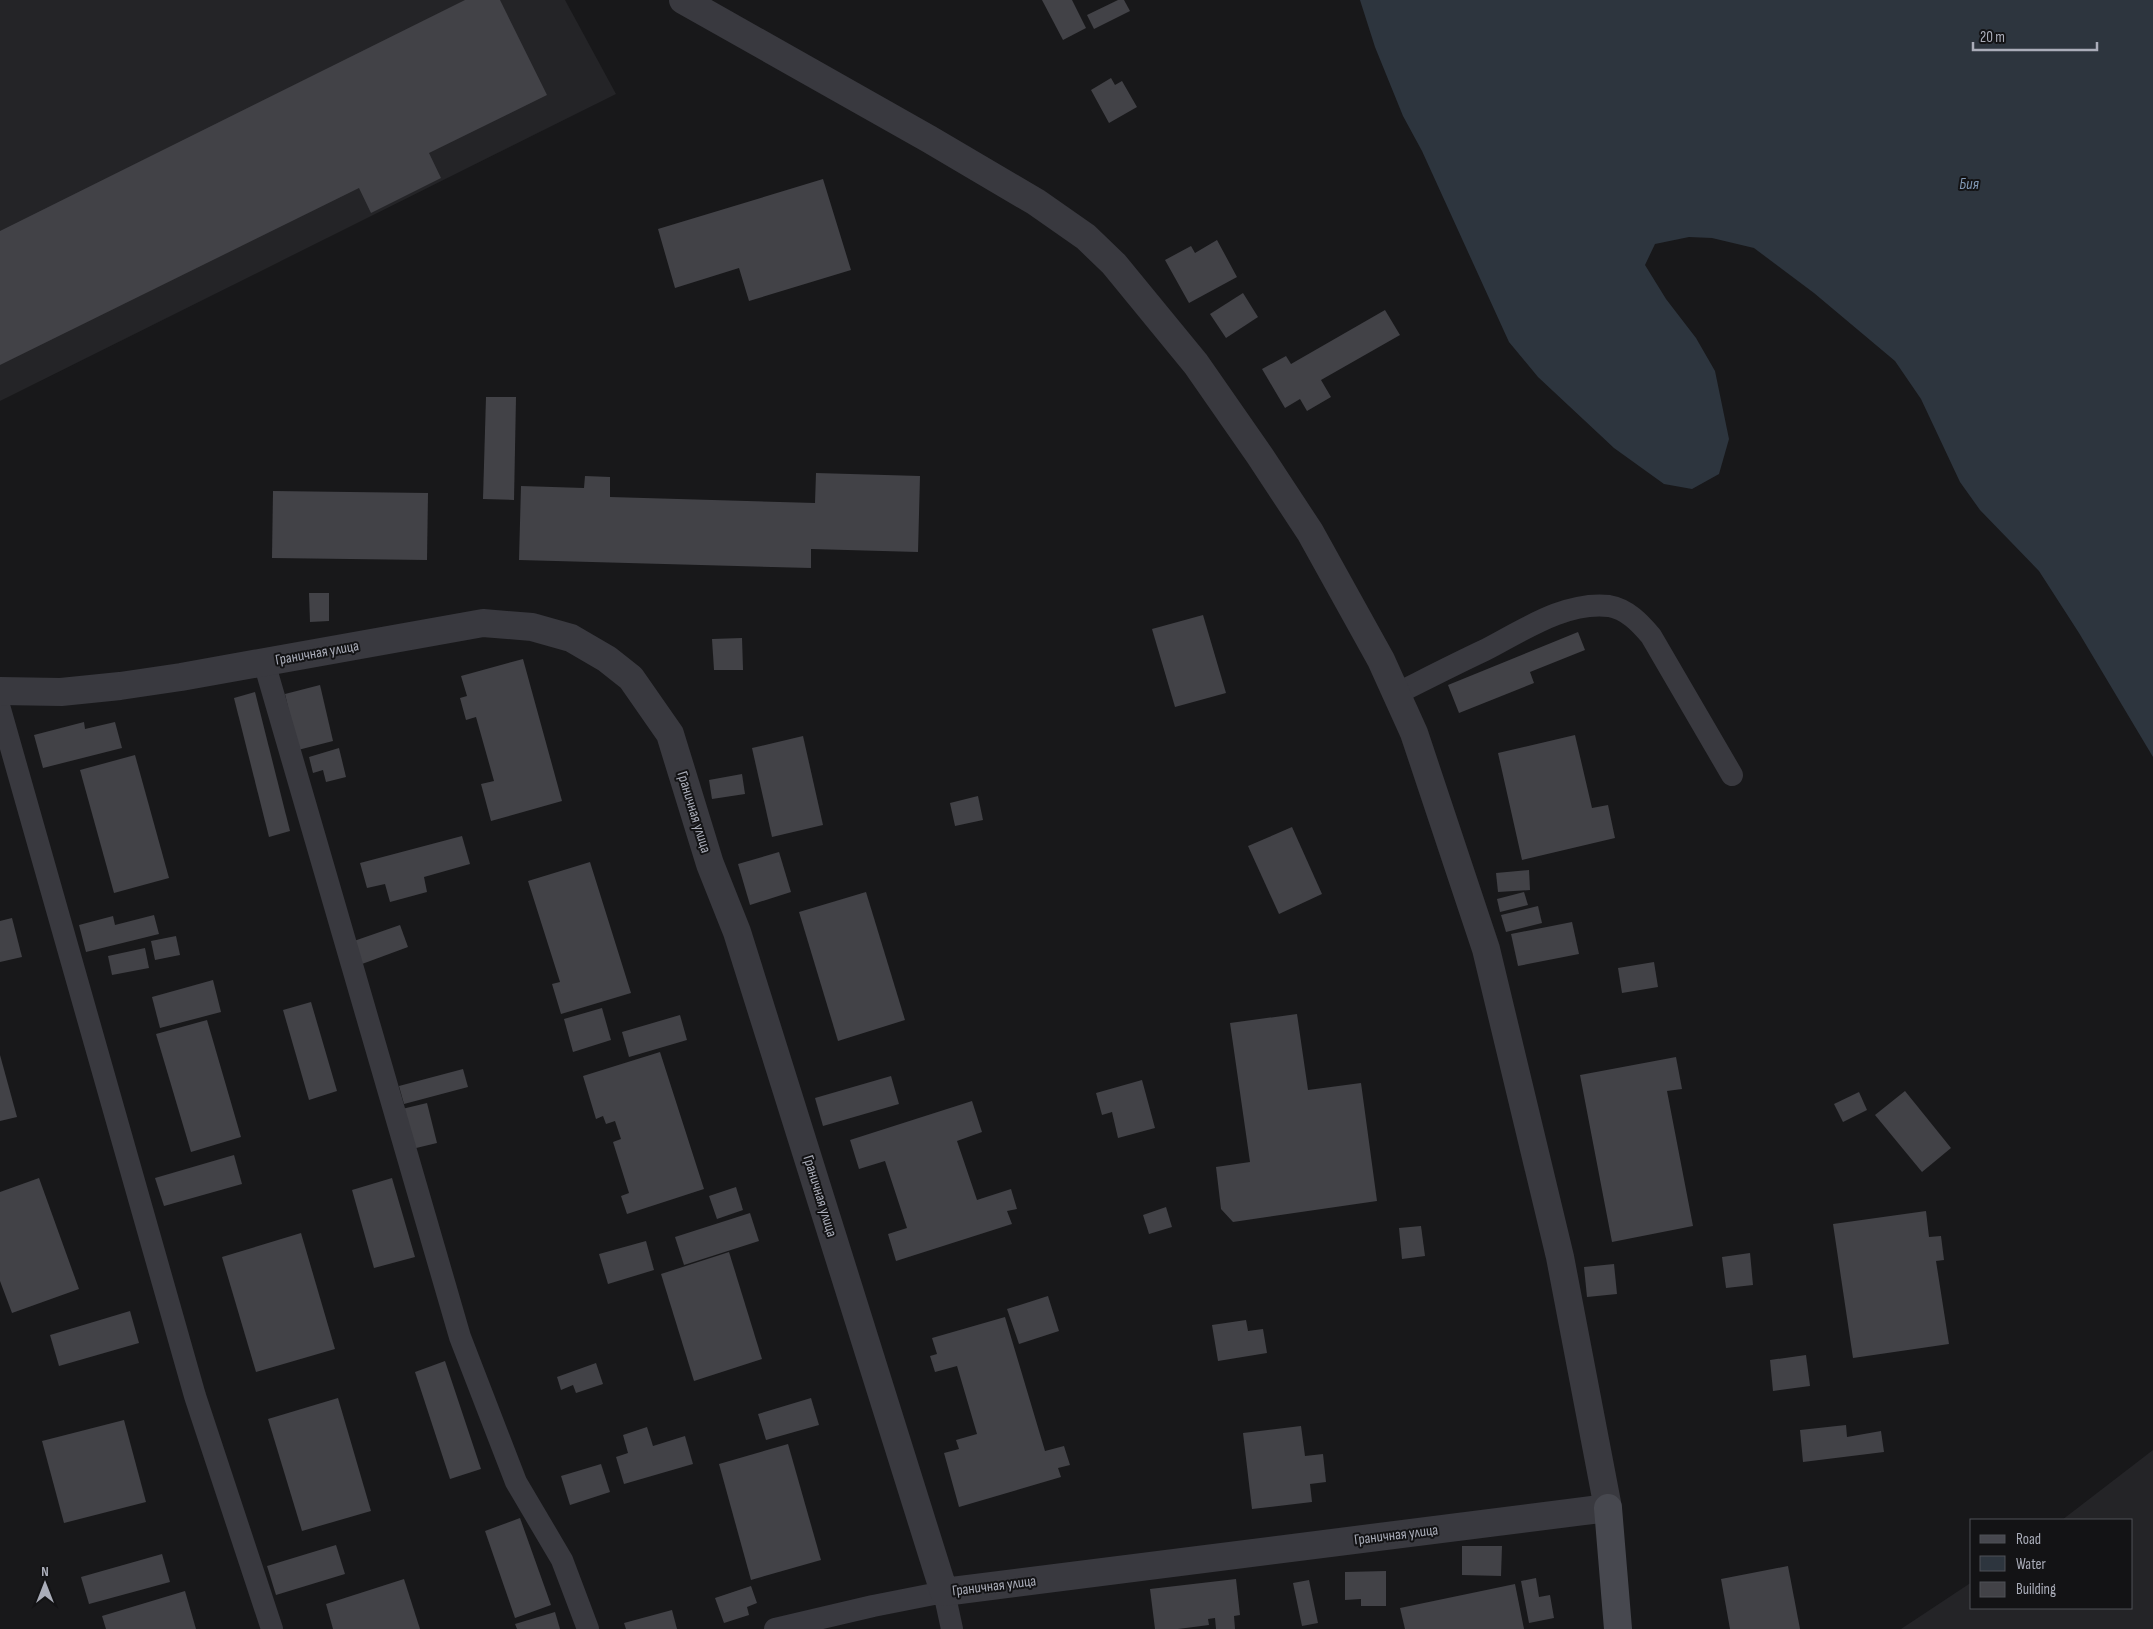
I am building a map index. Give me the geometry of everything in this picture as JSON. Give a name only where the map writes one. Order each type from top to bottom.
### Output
[{"type":"street","points":[[683,0],[929,139],[1036,202],[1086,237],[1114,264],[1196,364],[1265,463],[1310,532],[1381,660],[1414,733],[1486,949],[1560,1256],[1608,1508],[1618,1629]]},
{"type":"street","name":"Граничная улица","points":[[0,691],[61,692],[120,686],[483,623],[532,627],[571,638],[607,659],[630,678],[670,734],[710,864],[737,932],[944,1592],[1608,1508]]},
{"type":"lane","points":[[1396,694],[1536,624],[1562,613],[1587,606],[1609,606],[1619,609],[1638,620],[1651,636],[1732,775]]},
{"type":"lane","points":[[264,662],[460,1338],[516,1482],[562,1560],[588,1629]]},
{"type":"lane","points":[[0,708],[195,1396],[272,1629]]},
{"type":"lane","points":[[775,1629],[872,1606],[944,1592],[952,1629]]},
{"type":"shaded area","points":[[0,0],[565,0],[616,94],[0,401]]},
{"type":"shaded area","points":[[2153,1450],[2153,1629],[1901,1629],[1970,1583],[1970,1609],[2133,1609],[2133,1519],[2063,1519]]},
{"type":"water","name":"Бия","points":[[1360,0],[2153,0],[2153,757],[2079,633],[2039,571],[1980,510],[1960,482],[1921,399],[1895,361],[1814,293],[1754,248],[1712,238],[1689,237],[1655,244],[1645,265],[1666,299],[1696,338],[1715,371],[1729,439],[1719,474],[1692,489],[1664,484],[1614,448],[1538,377],[1509,342],[1422,151],[1403,116],[1375,47]]},
{"type":"building","points":[[465,0],[500,0],[547,95],[429,153],[441,178],[371,213],[359,188],[0,365],[0,231]]},
{"type":"building","points":[[1042,0],[1072,0],[1086,28],[1063,40]]},
{"type":"building","points":[[1118,0],[1124,0],[1130,11],[1094,29],[1087,15]]},
{"type":"building","points":[[1111,78],[1115,85],[1122,81],[1137,107],[1109,123],[1091,90]]},
{"type":"building","points":[[823,179],[851,270],[749,301],[739,268],[675,288],[658,229]]},
{"type":"building","points":[[1217,240],[1237,277],[1189,303],[1165,260],[1191,246],[1195,253]]},
{"type":"building","points":[[1243,293],[1258,317],[1226,338],[1210,314]]},
{"type":"building","points":[[1385,310],[1400,335],[1321,380],[1331,397],[1307,411],[1300,399],[1285,408],[1262,369],[1286,356],[1291,364]]},
{"type":"building","points":[[486,397],[516,397],[514,500],[483,499]]},
{"type":"building","points":[[816,473],[920,476],[918,552],[811,549],[811,568],[519,560],[521,486],[584,488],[585,476],[610,477],[610,497],[815,503]]},
{"type":"building","points":[[273,491],[428,493],[427,560],[272,558]]},
{"type":"building","points":[[309,593],[329,593],[329,621],[310,622]]},
{"type":"building","points":[[1203,615],[1226,693],[1175,707],[1152,629]]},
{"type":"building","points":[[1578,632],[1585,650],[1530,672],[1534,683],[1459,713],[1448,685]]},
{"type":"building","points":[[742,638],[743,670],[714,670],[712,639]]},
{"type":"building","points":[[523,659],[562,801],[491,821],[481,784],[494,781],[476,717],[466,720],[460,698],[467,696],[461,676]]},
{"type":"building","points":[[320,685],[333,741],[298,750],[285,694]]},
{"type":"building","points":[[255,692],[290,831],[269,837],[234,698]]},
{"type":"building","points":[[84,722],[85,729],[115,722],[122,748],[43,768],[34,735]]},
{"type":"building","points":[[1575,735],[1592,808],[1608,805],[1615,838],[1522,860],[1498,753]]},
{"type":"building","points":[[803,736],[823,825],[772,837],[752,748]]},
{"type":"building","points":[[339,748],[346,777],[326,782],[323,770],[313,773],[309,757]]},
{"type":"building","points":[[135,755],[169,878],[114,893],[80,770]]},
{"type":"building","points":[[742,774],[745,794],[712,799],[709,780]]},
{"type":"building","points":[[978,796],[983,820],[955,826],[950,803]]},
{"type":"building","points":[[1292,827],[1322,894],[1279,914],[1248,846]]},
{"type":"building","points":[[462,836],[470,864],[424,877],[427,892],[390,902],[385,884],[367,888],[360,863]]},
{"type":"building","points":[[779,852],[791,892],[750,905],[738,864]]},
{"type":"building","points":[[590,862],[631,993],[561,1014],[552,984],[560,982],[528,881]]},
{"type":"building","points":[[1529,870],[1530,890],[1498,892],[1496,873]]},
{"type":"building","points":[[866,892],[905,1020],[838,1041],[799,912]]},
{"type":"building","points":[[1524,892],[1528,905],[1500,912],[1497,899]]},
{"type":"building","points":[[1538,906],[1542,923],[1506,932],[1501,915]]},
{"type":"building","points":[[154,915],[159,934],[86,952],[79,925],[113,916],[115,925]]},
{"type":"building","points":[[12,918],[22,957],[0,962],[0,921]]},
{"type":"building","points":[[1572,922],[1579,954],[1518,966],[1511,934]]},
{"type":"building","points":[[400,925],[408,947],[362,964],[354,941]]},
{"type":"building","points":[[176,936],[180,955],[155,960],[151,941]]},
{"type":"building","points":[[145,948],[149,968],[112,975],[108,956]]},
{"type":"building","points":[[1654,962],[1658,987],[1622,993],[1618,968]]},
{"type":"building","points":[[213,980],[221,1012],[160,1028],[152,997]]},
{"type":"building","points":[[311,1002],[337,1091],[309,1100],[283,1010]]},
{"type":"building","points":[[602,1008],[611,1040],[573,1052],[564,1019]]},
{"type":"building","points":[[1297,1014],[1308,1090],[1361,1083],[1377,1201],[1233,1222],[1221,1209],[1216,1167],[1250,1162],[1230,1023]]},
{"type":"building","points":[[680,1015],[687,1040],[629,1057],[622,1032]]},
{"type":"building","points":[[207,1020],[241,1137],[191,1152],[156,1034]]},
{"type":"building","points":[[660,1052],[704,1189],[627,1214],[621,1196],[629,1193],[613,1142],[621,1139],[615,1121],[606,1124],[603,1116],[596,1119],[583,1076]]},
{"type":"building","points":[[0,1055],[17,1117],[0,1121]]},
{"type":"building","points":[[1676,1057],[1682,1089],[1667,1091],[1693,1226],[1612,1242],[1580,1075]]},
{"type":"building","points":[[463,1069],[468,1087],[404,1104],[399,1086]]},
{"type":"building","points":[[891,1076],[899,1104],[823,1126],[815,1098]]},
{"type":"building","points":[[1142,1080],[1155,1128],[1118,1138],[1112,1112],[1102,1115],[1096,1093]]},
{"type":"building","points":[[1905,1091],[1951,1148],[1922,1172],[1875,1115]]},
{"type":"building","points":[[1859,1092],[1867,1110],[1843,1122],[1834,1104]]},
{"type":"building","points":[[972,1101],[982,1132],[957,1141],[977,1200],[1011,1189],[1017,1209],[1007,1211],[1012,1224],[896,1261],[888,1234],[907,1228],[885,1161],[859,1169],[850,1140]]},
{"type":"building","points":[[427,1103],[437,1143],[412,1149],[402,1109]]},
{"type":"building","points":[[234,1155],[242,1184],[164,1206],[155,1178]]},
{"type":"building","points":[[39,1178],[79,1289],[12,1313],[0,1281],[0,1192]]},
{"type":"building","points":[[392,1178],[415,1257],[374,1268],[352,1190]]},
{"type":"building","points":[[736,1187],[743,1210],[717,1219],[709,1196]]},
{"type":"building","points":[[1166,1207],[1172,1227],[1149,1234],[1143,1215]]},
{"type":"building","points":[[1926,1211],[1929,1237],[1941,1236],[1944,1260],[1936,1261],[1949,1344],[1853,1358],[1833,1224]]},
{"type":"building","points":[[750,1213],[759,1241],[684,1265],[675,1237]]},
{"type":"building","points":[[1421,1226],[1425,1256],[1402,1259],[1399,1228]]},
{"type":"building","points":[[301,1233],[335,1349],[256,1372],[222,1257]]},
{"type":"building","points":[[646,1241],[654,1270],[608,1284],[599,1254]]},
{"type":"building","points":[[729,1252],[762,1359],[694,1381],[661,1274]]},
{"type":"building","points":[[1750,1253],[1753,1285],[1726,1288],[1722,1257]]},
{"type":"building","points":[[1614,1264],[1617,1294],[1587,1297],[1584,1267]]},
{"type":"building","points":[[1048,1296],[1059,1331],[1019,1344],[1007,1309]]},
{"type":"building","points":[[130,1311],[139,1343],[59,1366],[50,1335]]},
{"type":"building","points":[[1005,1317],[1045,1451],[1064,1446],[1070,1465],[1058,1468],[1061,1477],[959,1507],[944,1453],[959,1449],[956,1440],[977,1434],[957,1366],[935,1372],[930,1356],[937,1354],[932,1338]]},
{"type":"building","points":[[1246,1320],[1248,1331],[1263,1329],[1267,1353],[1218,1361],[1212,1325]]},
{"type":"building","points":[[1806,1355],[1810,1386],[1773,1391],[1770,1360]]},
{"type":"building","points":[[445,1361],[481,1469],[450,1479],[415,1372]]},
{"type":"building","points":[[596,1363],[603,1384],[576,1393],[573,1385],[561,1390],[557,1377]]},
{"type":"building","points":[[338,1398],[371,1511],[302,1531],[268,1419]]},
{"type":"building","points":[[811,1398],[819,1425],[766,1440],[758,1414]]},
{"type":"building","points":[[124,1420],[146,1502],[64,1523],[42,1441]]},
{"type":"building","points":[[1846,1425],[1847,1437],[1881,1431],[1884,1452],[1803,1462],[1800,1430]]},
{"type":"building","points":[[1301,1426],[1305,1456],[1323,1454],[1326,1482],[1310,1484],[1312,1502],[1252,1509],[1243,1433]]},
{"type":"building","points":[[647,1427],[653,1446],[685,1436],[693,1464],[624,1484],[616,1457],[628,1453],[623,1435]]},
{"type":"building","points":[[788,1444],[821,1560],[751,1580],[719,1464]]},
{"type":"building","points":[[601,1464],[610,1492],[570,1505],[561,1476]]},
{"type":"building","points":[[520,1518],[551,1605],[515,1618],[485,1531]]},
{"type":"building","points":[[336,1545],[345,1574],[276,1595],[267,1566]]},
{"type":"building","points":[[1462,1546],[1502,1546],[1501,1576],[1462,1575]]},
{"type":"building","points":[[162,1554],[170,1582],[89,1604],[81,1577]]},
{"type":"building","points":[[1788,1566],[1800,1629],[1730,1629],[1721,1579]]},
{"type":"building","points":[[1386,1571],[1386,1606],[1361,1606],[1361,1599],[1345,1600],[1345,1572]]},
{"type":"building","points":[[1536,1578],[1539,1597],[1550,1595],[1554,1618],[1529,1623],[1521,1581]]},
{"type":"building","points":[[404,1579],[420,1629],[333,1629],[326,1604]]},
{"type":"building","points":[[1236,1579],[1240,1615],[1234,1616],[1235,1629],[1216,1629],[1215,1618],[1208,1619],[1209,1625],[1178,1629],[1155,1629],[1150,1589]]},
{"type":"building","points":[[1309,1580],[1318,1623],[1302,1626],[1293,1583]]},
{"type":"building","points":[[1515,1584],[1524,1629],[1405,1629],[1400,1608]]},
{"type":"building","points":[[751,1586],[757,1603],[747,1607],[749,1615],[724,1623],[715,1598]]},
{"type":"building","points":[[185,1591],[196,1629],[106,1629],[102,1616]]},
{"type":"building","points":[[672,1610],[677,1629],[626,1629],[624,1623]]},
{"type":"building","points":[[555,1612],[560,1629],[517,1629],[515,1624]]}]
